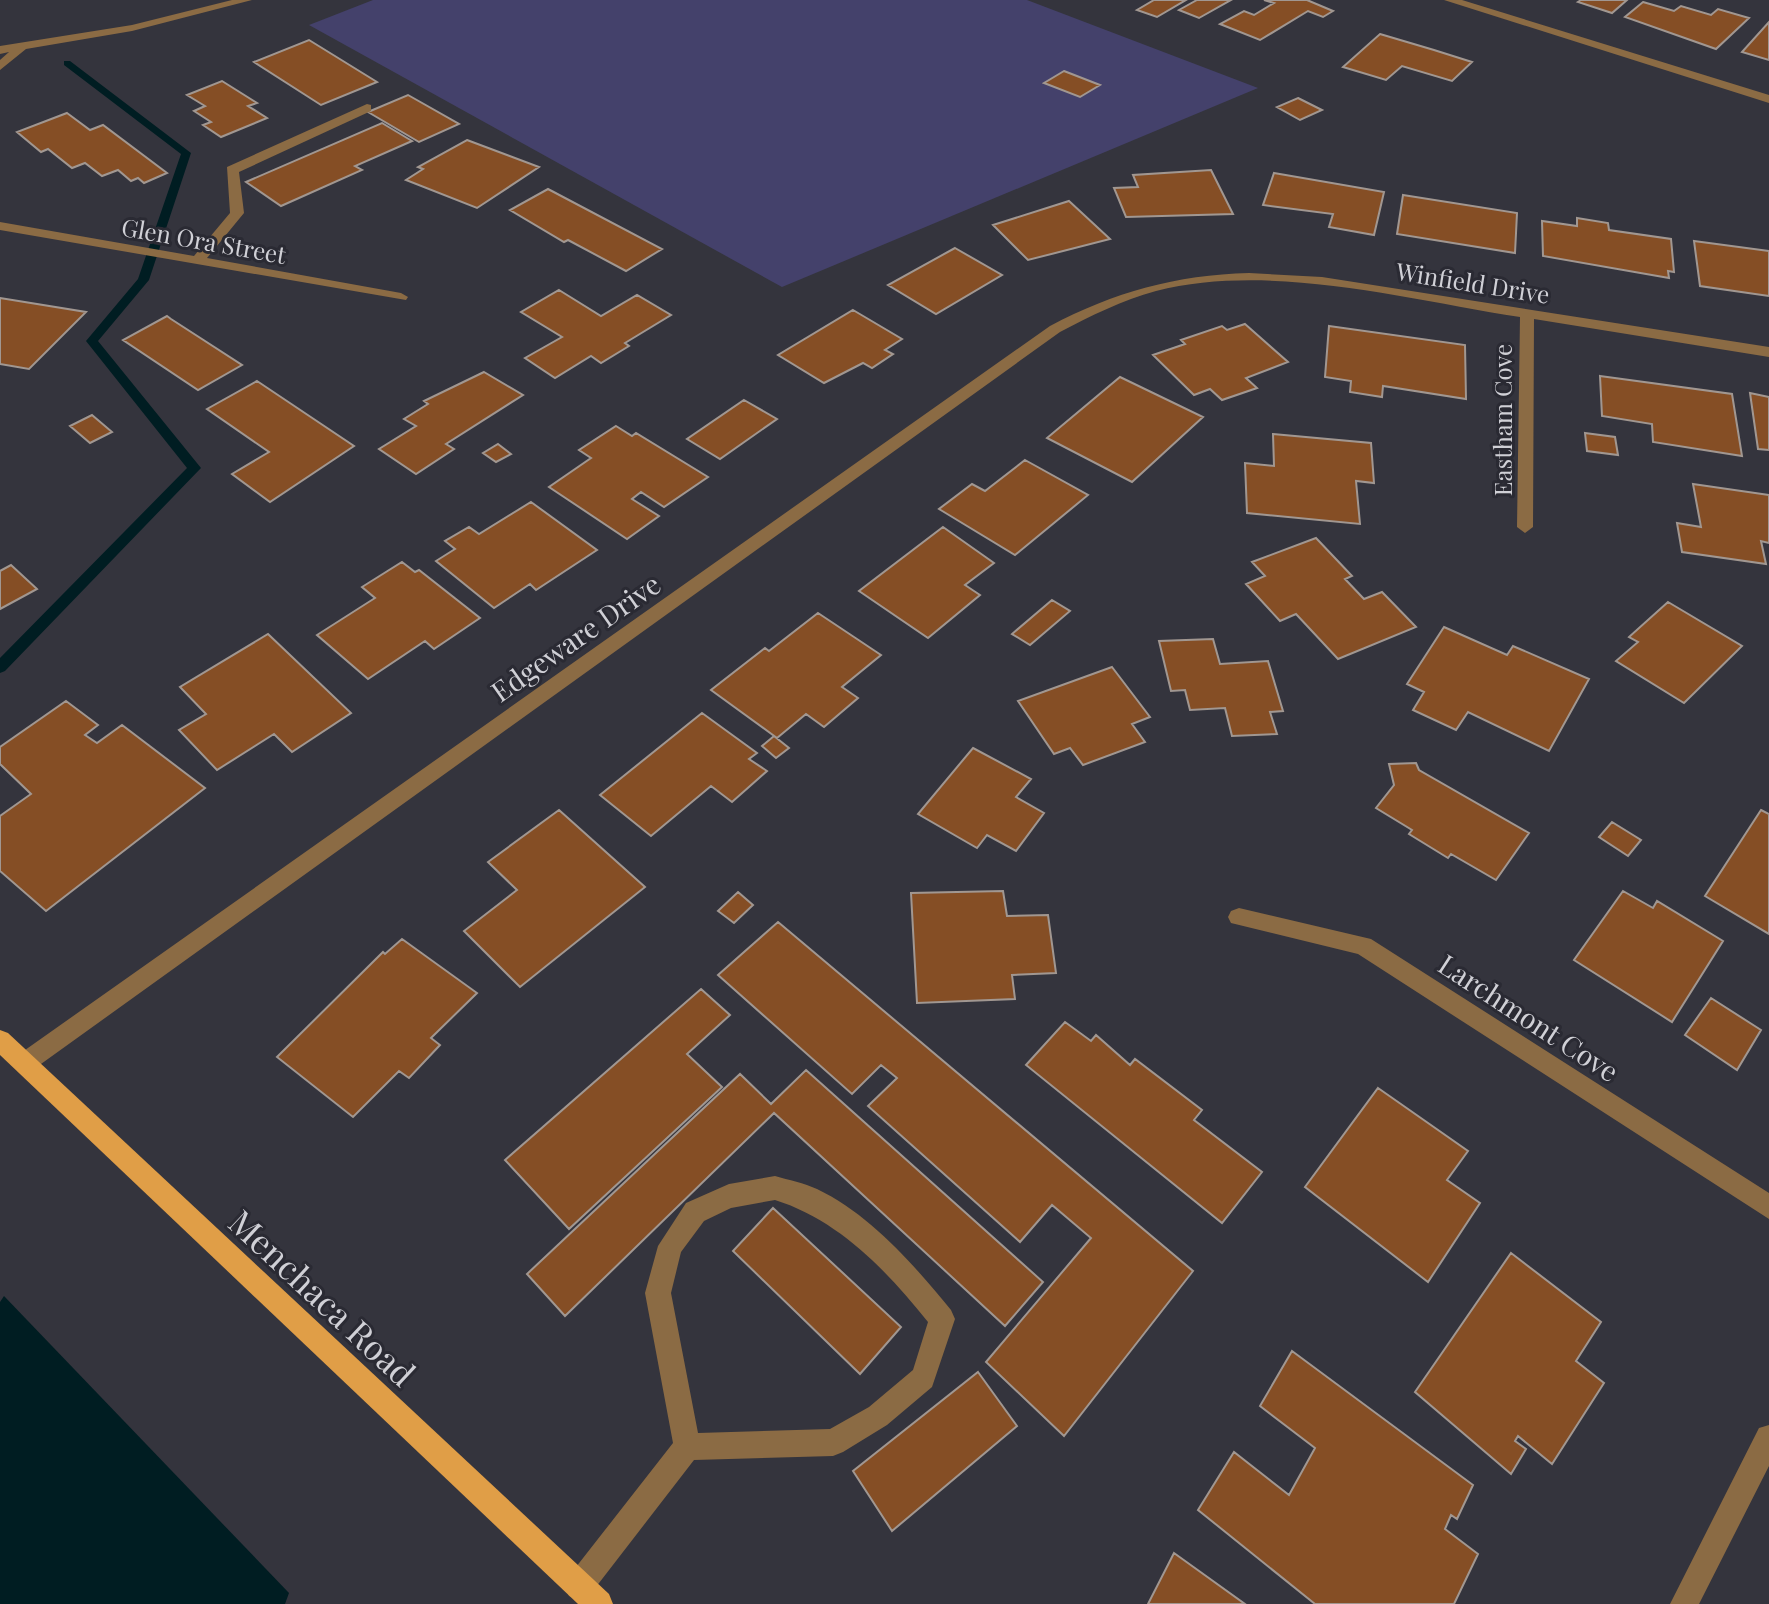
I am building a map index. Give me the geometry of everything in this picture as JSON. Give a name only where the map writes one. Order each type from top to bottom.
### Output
[{"type":"main road","name":"Menchaca Road","points":[[0,1040],[599,1604]]},
{"type":"street","points":[[0,50],[132,28],[246,0]]},
{"type":"street","points":[[1450,0],[1769,99]]},
{"type":"street","points":[[0,66],[21,48]]},
{"type":"street","points":[[198,260],[237,213],[232,170],[367,108]]},
{"type":"street","name":"Glen Ora Street","points":[[0,226],[401,297]]},
{"type":"street","name":"Winfield Drive","points":[[1169,282],[1217,276],[1294,278],[1769,352]]},
{"type":"street","name":"Edgeware Drive","points":[[26,1062],[1055,329],[1091,308],[1169,282]]},
{"type":"street","name":"Eastham Cove","points":[[1525,527],[1527,313]]},
{"type":"street","name":"Larchmont Cove","points":[[1239,917],[1363,946],[1769,1207]]},
{"type":"street","points":[[579,1586],[687,1447],[658,1293],[670,1246],[695,1212],[729,1196],[775,1188],[811,1199],[840,1218],[902,1269],[942,1319],[923,1378],[878,1416],[833,1442],[687,1447]]},
{"type":"street","points":[[1684,1604],[1769,1438]]},
{"type":"shaded area","points":[[373,0],[1027,0],[1258,88],[782,287],[309,25]]},
{"type":"water","points":[[4,1296],[289,1593],[285,1604],[0,1604],[0,1302]]},
{"type":"building","points":[[1154,0],[1186,0],[1157,17],[1137,10]]},
{"type":"building","points":[[1197,0],[1231,0],[1199,18],[1179,10]]},
{"type":"building","points":[[1264,0],[1307,0],[1333,11],[1323,17],[1308,11],[1260,40],[1220,24],[1244,11],[1254,15],[1274,3]]},
{"type":"building","points":[[1627,0],[1612,13],[1578,2]]},
{"type":"building","points":[[1643,2],[1674,11],[1681,6],[1711,15],[1718,9],[1749,18],[1716,49],[1625,17]]},
{"type":"building","points":[[1769,22],[1769,60],[1742,52]]},
{"type":"building","points":[[1380,34],[1472,62],[1452,81],[1402,66],[1386,80],[1343,67]]},
{"type":"building","points":[[309,40],[377,82],[321,105],[254,62]]},
{"type":"building","points":[[1064,71],[1100,85],[1080,97],[1044,83]]},
{"type":"building","points":[[222,81],[257,103],[248,106],[267,118],[221,137],[203,125],[211,122],[194,111],[205,106],[187,95]]},
{"type":"building","points":[[408,95],[459,124],[419,142],[368,112]]},
{"type":"building","points":[[1298,98],[1322,110],[1300,120],[1277,107]]},
{"type":"building","points":[[67,113],[90,130],[103,125],[167,173],[144,183],[138,178],[131,181],[118,170],[102,176],[85,163],[72,168],[48,149],[41,152],[17,132]]},
{"type":"building","points":[[382,123],[412,141],[355,166],[362,170],[281,206],[246,182]]},
{"type":"building","points":[[467,140],[539,167],[477,208],[406,180],[423,169],[418,167]]},
{"type":"building","points":[[1211,170],[1233,214],[1126,217],[1114,188],[1138,187],[1133,175]]},
{"type":"building","points":[[1274,173],[1384,192],[1374,235],[1329,227],[1333,214],[1263,205]]},
{"type":"building","points":[[548,189],[662,249],[626,271],[568,240],[564,242],[510,210]]},
{"type":"building","points":[[1403,195],[1517,213],[1515,253],[1397,234]]},
{"type":"building","points":[[1069,201],[1110,239],[1028,260],[993,225]]},
{"type":"building","points":[[1577,218],[1608,223],[1609,230],[1671,239],[1674,272],[1668,271],[1669,278],[1543,256],[1542,221],[1577,226]]},
{"type":"building","points":[[1694,241],[1769,251],[1769,296],[1700,286]]},
{"type":"building","points":[[955,248],[1002,275],[936,314],[888,285]]},
{"type":"building","points":[[559,290],[601,316],[637,295],[671,315],[625,343],[629,346],[601,363],[591,356],[555,378],[525,358],[562,337],[521,312]]},
{"type":"building","points":[[0,298],[86,312],[29,369],[0,364]]},
{"type":"building","points":[[853,310],[902,339],[885,350],[893,354],[872,368],[863,363],[824,383],[778,355]]},
{"type":"building","points":[[167,316],[242,365],[198,390],[123,340]]},
{"type":"building","points":[[1245,324],[1288,362],[1246,378],[1257,388],[1222,400],[1210,389],[1194,395],[1153,355],[1185,344],[1181,340],[1222,326],[1227,330]]},
{"type":"building","points":[[1329,326],[1465,345],[1466,399],[1383,386],[1382,397],[1350,392],[1351,381],[1325,377]]},
{"type":"building","points":[[484,372],[523,395],[446,444],[454,449],[416,474],[379,449],[416,426],[404,419],[428,404],[424,401]]},
{"type":"building","points":[[1600,376],[1732,394],[1742,456],[1653,442],[1652,424],[1602,416]]},
{"type":"building","points":[[1120,377],[1203,417],[1132,482],[1047,438]]},
{"type":"building","points":[[257,381],[354,446],[270,502],[232,474],[269,452],[207,409]]},
{"type":"building","points":[[1750,393],[1769,397],[1769,450],[1758,449]]},
{"type":"building","points":[[744,400],[777,419],[720,459],[687,439]]},
{"type":"building","points":[[92,415],[112,432],[90,443],[70,426]]},
{"type":"building","points":[[616,426],[632,436],[636,433],[708,477],[664,507],[641,492],[632,499],[659,516],[627,539],[549,487],[591,458],[579,450]]},
{"type":"building","points":[[1585,433],[1615,437],[1618,455],[1587,451]]},
{"type":"building","points":[[1273,434],[1371,443],[1374,483],[1356,481],[1360,524],[1247,513],[1245,463],[1274,466]]},
{"type":"building","points":[[498,444],[511,454],[496,462],[483,453]]},
{"type":"building","points":[[1025,460],[1088,495],[1015,555],[939,509],[972,484],[985,491]]},
{"type":"building","points":[[1693,484],[1769,495],[1769,543],[1761,541],[1766,564],[1682,552],[1677,523],[1701,527]]},
{"type":"building","points":[[531,502],[597,550],[536,590],[530,584],[494,608],[436,561],[455,549],[445,541],[469,527],[479,534]]},
{"type":"building","points":[[943,527],[994,563],[965,585],[980,595],[928,638],[859,591]]},
{"type":"building","points":[[1316,538],[1352,576],[1345,579],[1364,599],[1382,592],[1416,627],[1338,659],[1296,614],[1280,621],[1246,584],[1265,576],[1252,562]]},
{"type":"building","points":[[402,562],[415,572],[419,570],[480,618],[434,649],[425,641],[368,679],[317,635],[375,598],[362,587]]},
{"type":"building","points":[[11,565],[37,589],[0,609],[0,571]]},
{"type":"building","points":[[1052,600],[1070,611],[1030,645],[1012,634]]},
{"type":"building","points":[[1668,602],[1742,646],[1684,703],[1616,661],[1638,642],[1629,637]]},
{"type":"building","points":[[818,613],[881,655],[842,687],[858,698],[824,727],[806,714],[777,738],[711,690],[765,648],[769,651]]},
{"type":"building","points":[[1444,627],[1507,655],[1513,646],[1589,679],[1549,751],[1468,712],[1456,730],[1413,710],[1424,692],[1407,684]]},
{"type":"building","points":[[268,634],[351,713],[292,752],[274,734],[217,770],[179,730],[206,714],[180,687]]},
{"type":"building","points":[[1213,639],[1220,664],[1268,661],[1283,711],[1270,712],[1277,734],[1232,736],[1225,708],[1190,710],[1185,690],[1171,691],[1159,641]]},
{"type":"building","points":[[1112,667],[1150,717],[1132,724],[1145,742],[1083,765],[1070,748],[1054,754],[1018,701]]},
{"type":"building","points":[[66,701],[98,725],[85,735],[97,743],[122,725],[205,788],[46,911],[0,871],[0,816],[31,794],[0,764],[0,747]]},
{"type":"building","points":[[702,713],[757,753],[749,759],[767,771],[732,802],[711,786],[651,836],[600,795]]},
{"type":"building","points":[[774,736],[789,748],[776,758],[762,746]]},
{"type":"building","points":[[973,748],[1031,779],[1016,797],[1044,813],[1016,851],[987,835],[977,848],[918,814]]},
{"type":"building","points":[[1416,763],[1419,770],[1529,833],[1496,880],[1451,854],[1448,858],[1409,834],[1412,830],[1376,808],[1394,785],[1389,764]]},
{"type":"building","points":[[559,810],[645,887],[520,987],[464,931],[517,890],[488,862]]},
{"type":"building","points":[[1761,810],[1769,814],[1769,934],[1705,896]]},
{"type":"building","points":[[1612,822],[1641,840],[1628,856],[1599,837]]},
{"type":"building","points":[[1003,891],[1007,916],[1048,915],[1056,973],[1012,975],[1015,999],[917,1003],[911,893]]},
{"type":"building","points":[[1623,891],[1653,908],[1657,901],[1723,941],[1672,1022],[1574,960]]},
{"type":"building","points":[[738,892],[753,905],[734,923],[718,911]]},
{"type":"building","points":[[778,922],[1193,1271],[1064,1436],[986,1362],[1091,1238],[1052,1205],[1020,1242],[868,1106],[897,1078],[881,1065],[852,1094],[718,975]]},
{"type":"building","points":[[402,939],[477,993],[431,1038],[440,1045],[409,1078],[399,1071],[353,1117],[277,1057],[383,952],[385,954]]},
{"type":"building","points":[[701,989],[730,1015],[687,1054],[722,1087],[569,1229],[505,1160]]},
{"type":"building","points":[[1711,998],[1761,1030],[1737,1070],[1685,1035]]},
{"type":"building","points":[[1065,1022],[1091,1041],[1096,1035],[1130,1065],[1135,1059],[1202,1110],[1194,1120],[1262,1172],[1222,1223],[1026,1065]]},
{"type":"building","points":[[806,1070],[1043,1282],[1005,1326],[774,1113],[565,1316],[527,1274],[740,1074],[771,1104]]},
{"type":"building","points":[[1378,1088],[1468,1151],[1447,1180],[1480,1203],[1428,1282],[1305,1187]]},
{"type":"building","points":[[773,1208],[901,1327],[860,1374],[733,1251]]},
{"type":"building","points":[[1511,1253],[1601,1322],[1576,1361],[1604,1383],[1552,1464],[1518,1436],[1515,1441],[1526,1449],[1511,1474],[1415,1392]]},
{"type":"building","points":[[1292,1351],[1473,1485],[1457,1519],[1451,1515],[1445,1529],[1478,1554],[1454,1604],[1315,1604],[1198,1510],[1234,1452],[1289,1495],[1315,1448],[1260,1406]]},
{"type":"building","points":[[978,1372],[1017,1426],[892,1531],[853,1471]]},
{"type":"building","points":[[1174,1553],[1245,1604],[1148,1604]]},
{"type":"waterway","points":[[0,667],[194,468],[92,341],[143,280],[186,153],[67,63]]}]
